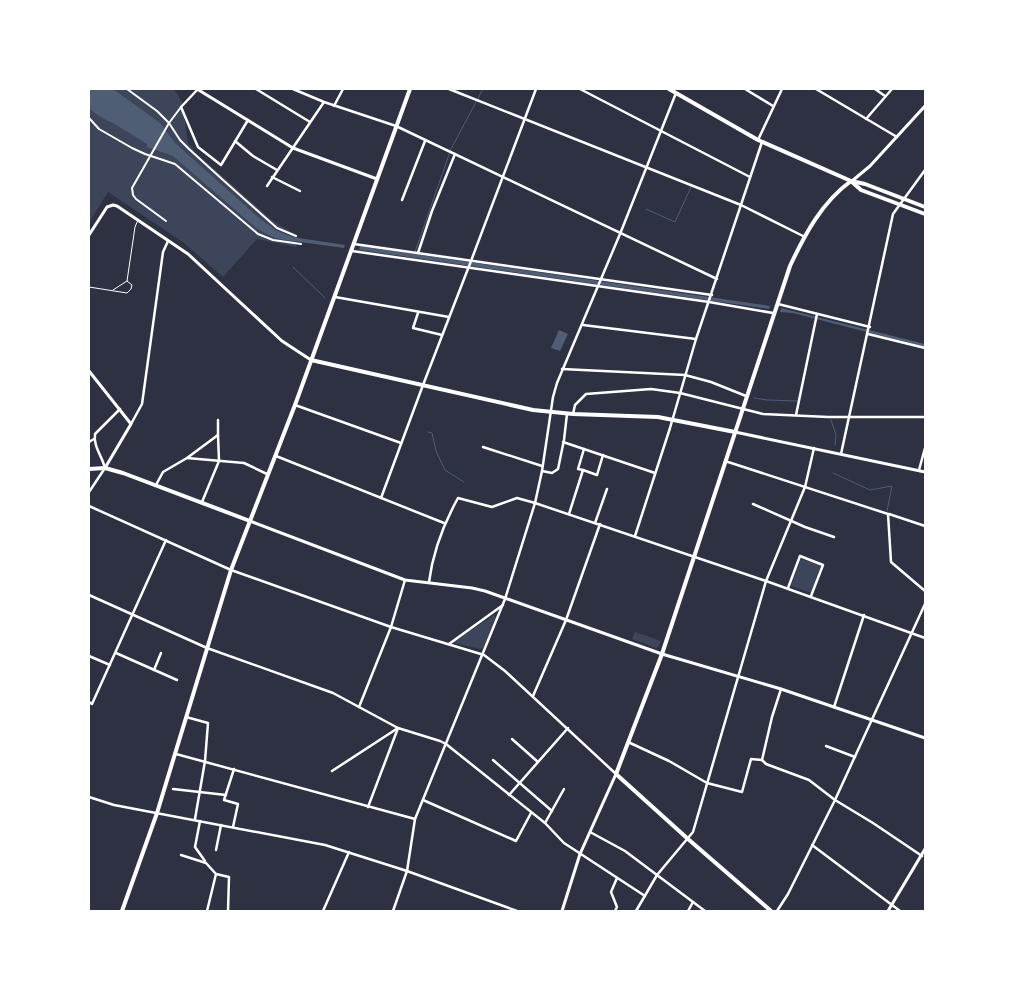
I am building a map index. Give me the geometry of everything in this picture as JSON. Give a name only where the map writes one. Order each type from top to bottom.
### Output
[{"type":"main road","points":[[122,911],[157,813],[231,570],[295,405],[410,89]]},
{"type":"main road","points":[[669,89],[677,91],[760,141],[851,181],[866,184],[925,207]]},
{"type":"main road","points":[[851,181],[861,190],[925,214]]},
{"type":"main road","points":[[771,911],[616,774],[662,654],[790,266],[822,209],[838,190],[851,181]]},
{"type":"main road","points":[[311,360],[516,406],[551,412],[673,418],[734,432]]},
{"type":"main road","points":[[89,469],[105,468],[156,485],[250,521]]},
{"type":"street","points":[[127,89],[157,111],[189,150],[277,228],[296,236]]},
{"type":"street","points":[[166,221],[138,201],[133,193],[133,186],[168,125],[181,107],[198,89],[293,148],[377,179]]},
{"type":"street","points":[[256,89],[310,122]]},
{"type":"street","points":[[293,89],[334,106],[396,126],[501,178],[717,279]]},
{"type":"street","points":[[334,106],[343,89]]},
{"type":"street","points":[[449,89],[741,205],[805,237]]},
{"type":"street","points":[[381,498],[536,89]]},
{"type":"street","points":[[580,89],[750,177]]},
{"type":"street","points":[[745,89],[773,106]]},
{"type":"street","points":[[635,536],[760,141],[773,106],[782,89]]},
{"type":"street","points":[[816,89],[896,137]]},
{"type":"street","points":[[875,89],[885,96]]},
{"type":"street","points":[[866,119],[892,89]]},
{"type":"street","points":[[393,911],[406,871],[416,819],[503,605],[535,503],[542,471],[553,397],[562,369],[620,234],[677,91]]},
{"type":"street","points":[[267,186],[324,102]]},
{"type":"street","points":[[851,181],[864,171],[925,106]]},
{"type":"street","points":[[181,107],[198,147],[221,165],[248,120]]},
{"type":"street","points":[[89,118],[99,129],[132,148],[175,164],[258,234],[273,240],[301,244]]},
{"type":"street","points":[[236,141],[253,156],[277,170]]},
{"type":"street","points":[[402,200],[425,141]]},
{"type":"street","points":[[418,253],[454,154]]},
{"type":"street","points":[[841,454],[893,214],[925,170]]},
{"type":"street","points":[[272,178],[300,191]]},
{"type":"street","points":[[89,235],[105,209],[110,205],[117,206],[188,254],[282,341],[311,360]]},
{"type":"street","points":[[89,492],[142,404],[163,252],[168,240]]},
{"type":"street","points":[[353,244],[711,296]]},
{"type":"street","points":[[350,251],[709,301],[773,313]]},
{"type":"street","points":[[334,297],[449,317]]},
{"type":"street","points":[[777,304],[816,317],[869,328]]},
{"type":"street","points":[[418,312],[413,328],[442,334]]},
{"type":"street","points":[[796,415],[816,317]]},
{"type":"street","points":[[582,324],[696,339]]},
{"type":"street","points":[[868,333],[925,348]]},
{"type":"street","points":[[562,369],[685,375],[711,382],[746,396]]},
{"type":"street","points":[[89,371],[131,424]]},
{"type":"street","points":[[573,414],[575,405],[586,394],[651,389],[680,393],[763,414],[925,417]]},
{"type":"street","points":[[295,405],[401,443]]},
{"type":"street","points":[[105,468],[94,439],[94,434],[120,409]]},
{"type":"street","points":[[542,471],[552,473],[558,469],[567,414]]},
{"type":"street","points":[[202,502],[219,461],[218,420]]},
{"type":"street","points":[[734,432],[925,472]]},
{"type":"street","points":[[156,485],[163,472],[187,458],[218,435]]},
{"type":"street","points":[[89,442],[94,439]]},
{"type":"street","points":[[563,442],[655,473]]},
{"type":"street","points":[[483,447],[542,466]]},
{"type":"street","points":[[636,911],[657,875],[694,832],[766,580],[804,487],[814,448]]},
{"type":"street","points":[[919,470],[925,448]]},
{"type":"street","points":[[584,449],[578,468],[597,475],[603,455]]},
{"type":"street","points":[[276,456],[444,524]]},
{"type":"street","points":[[187,458],[244,463],[268,475]]},
{"type":"street","points":[[726,461],[925,526]]},
{"type":"street","points":[[569,514],[583,470]]},
{"type":"street","points":[[595,523],[608,490]]},
{"type":"street","points":[[429,582],[431,564],[444,524],[458,498],[492,507],[517,498],[766,580],[925,638]]},
{"type":"street","points":[[753,504],[790,521],[834,536]]},
{"type":"street","points":[[89,506],[231,570],[390,627],[484,655],[505,671],[616,774],[580,854],[562,911]]},
{"type":"street","points":[[888,514],[891,562],[925,591]]},
{"type":"street","points":[[250,521],[406,580],[472,588],[662,654],[781,689],[925,738]]},
{"type":"street","points":[[532,696],[566,620],[600,524]]},
{"type":"street","points":[[89,702],[92,704],[166,540]]},
{"type":"street","points":[[788,588],[800,556],[823,565],[811,596]]},
{"type":"street","points":[[359,706],[406,580]]},
{"type":"street","points":[[89,595],[208,648],[333,693],[398,728],[446,744],[531,813],[545,822],[564,843],[645,896]]},
{"type":"street","points":[[777,911],[788,894],[835,800],[925,604]]},
{"type":"street","points":[[449,644],[503,605]]},
{"type":"street","points":[[834,707],[864,615]]},
{"type":"street","points":[[116,653],[177,680]]},
{"type":"street","points":[[154,670],[161,653]]},
{"type":"street","points":[[89,656],[110,666]]},
{"type":"street","points":[[762,760],[781,689]]},
{"type":"street","points":[[186,717],[208,723],[205,761],[195,820]]},
{"type":"street","points":[[332,771],[398,728]]},
{"type":"street","points":[[368,806],[398,728]]},
{"type":"street","points":[[509,795],[568,728]]},
{"type":"street","points":[[512,739],[538,762]]},
{"type":"street","points":[[628,742],[669,761],[707,783],[742,792],[751,759],[762,760],[766,764],[809,780],[835,800],[922,856]]},
{"type":"street","points":[[826,746],[855,757]]},
{"type":"street","points":[[175,754],[416,819]]},
{"type":"street","points":[[493,760],[552,811]]},
{"type":"street","points":[[234,769],[224,800],[238,804],[234,827]]},
{"type":"street","points":[[173,789],[226,795]]},
{"type":"street","points":[[545,822],[564,789]]},
{"type":"street","points":[[89,797],[114,805],[297,839],[349,852],[517,911]]},
{"type":"street","points":[[424,800],[516,840],[531,813]]},
{"type":"street","points":[[200,820],[195,847],[216,874],[228,877],[228,911]]},
{"type":"street","points":[[216,850],[221,824]]},
{"type":"street","points":[[590,832],[625,851],[705,911]]},
{"type":"street","points":[[812,845],[900,911]]},
{"type":"street","points":[[888,911],[925,850]]},
{"type":"street","points":[[323,911],[349,852]]},
{"type":"street","points":[[181,855],[206,863]]},
{"type":"street","points":[[207,911],[216,874]]},
{"type":"street","points":[[615,911],[617,907],[611,892],[617,878]]},
{"type":"street","points":[[688,911],[693,902]]},
{"type":"lane","points":[[113,291],[127,281],[135,227],[139,220]]},
{"type":"lane","points":[[89,287],[129,292],[132,287],[127,281]]},
{"type":"shaded area","points":[[89,89],[174,89],[182,102],[188,143],[196,153],[273,221],[297,235],[296,247],[257,239],[223,277],[184,243],[108,192],[89,223]]},
{"type":"shaded area","points":[[89,89],[113,89],[152,117],[161,124],[175,143],[259,218],[277,231],[292,237],[345,245],[344,248],[275,238],[256,228],[173,156],[147,147],[147,144],[91,110],[89,108]]},
{"type":"shaded area","points":[[360,246],[770,306],[769,309],[359,250]]},
{"type":"shaded area","points":[[781,308],[925,344],[925,347],[793,313],[780,312]]},
{"type":"shaded area","points":[[559,330],[568,334],[560,351],[551,348]]},
{"type":"shaded area","points":[[801,559],[821,565],[811,593],[791,586]]},
{"type":"shaded area","points":[[494,615],[496,617],[483,648],[454,643],[454,641]]},
{"type":"shaded area","points":[[635,632],[661,641],[659,646],[656,648],[632,639]]},
{"type":"waterway","points":[[415,252],[451,149],[483,89]]},
{"type":"waterway","points":[[646,209],[675,222],[691,187]]},
{"type":"waterway","points":[[293,267],[325,298]]},
{"type":"waterway","points":[[754,398],[797,401]]},
{"type":"waterway","points":[[831,420],[836,435],[835,445]]},
{"type":"waterway","points":[[428,432],[432,433],[436,451],[445,470],[464,482]]},
{"type":"waterway","points":[[833,473],[870,490],[892,486],[887,511]]}]
